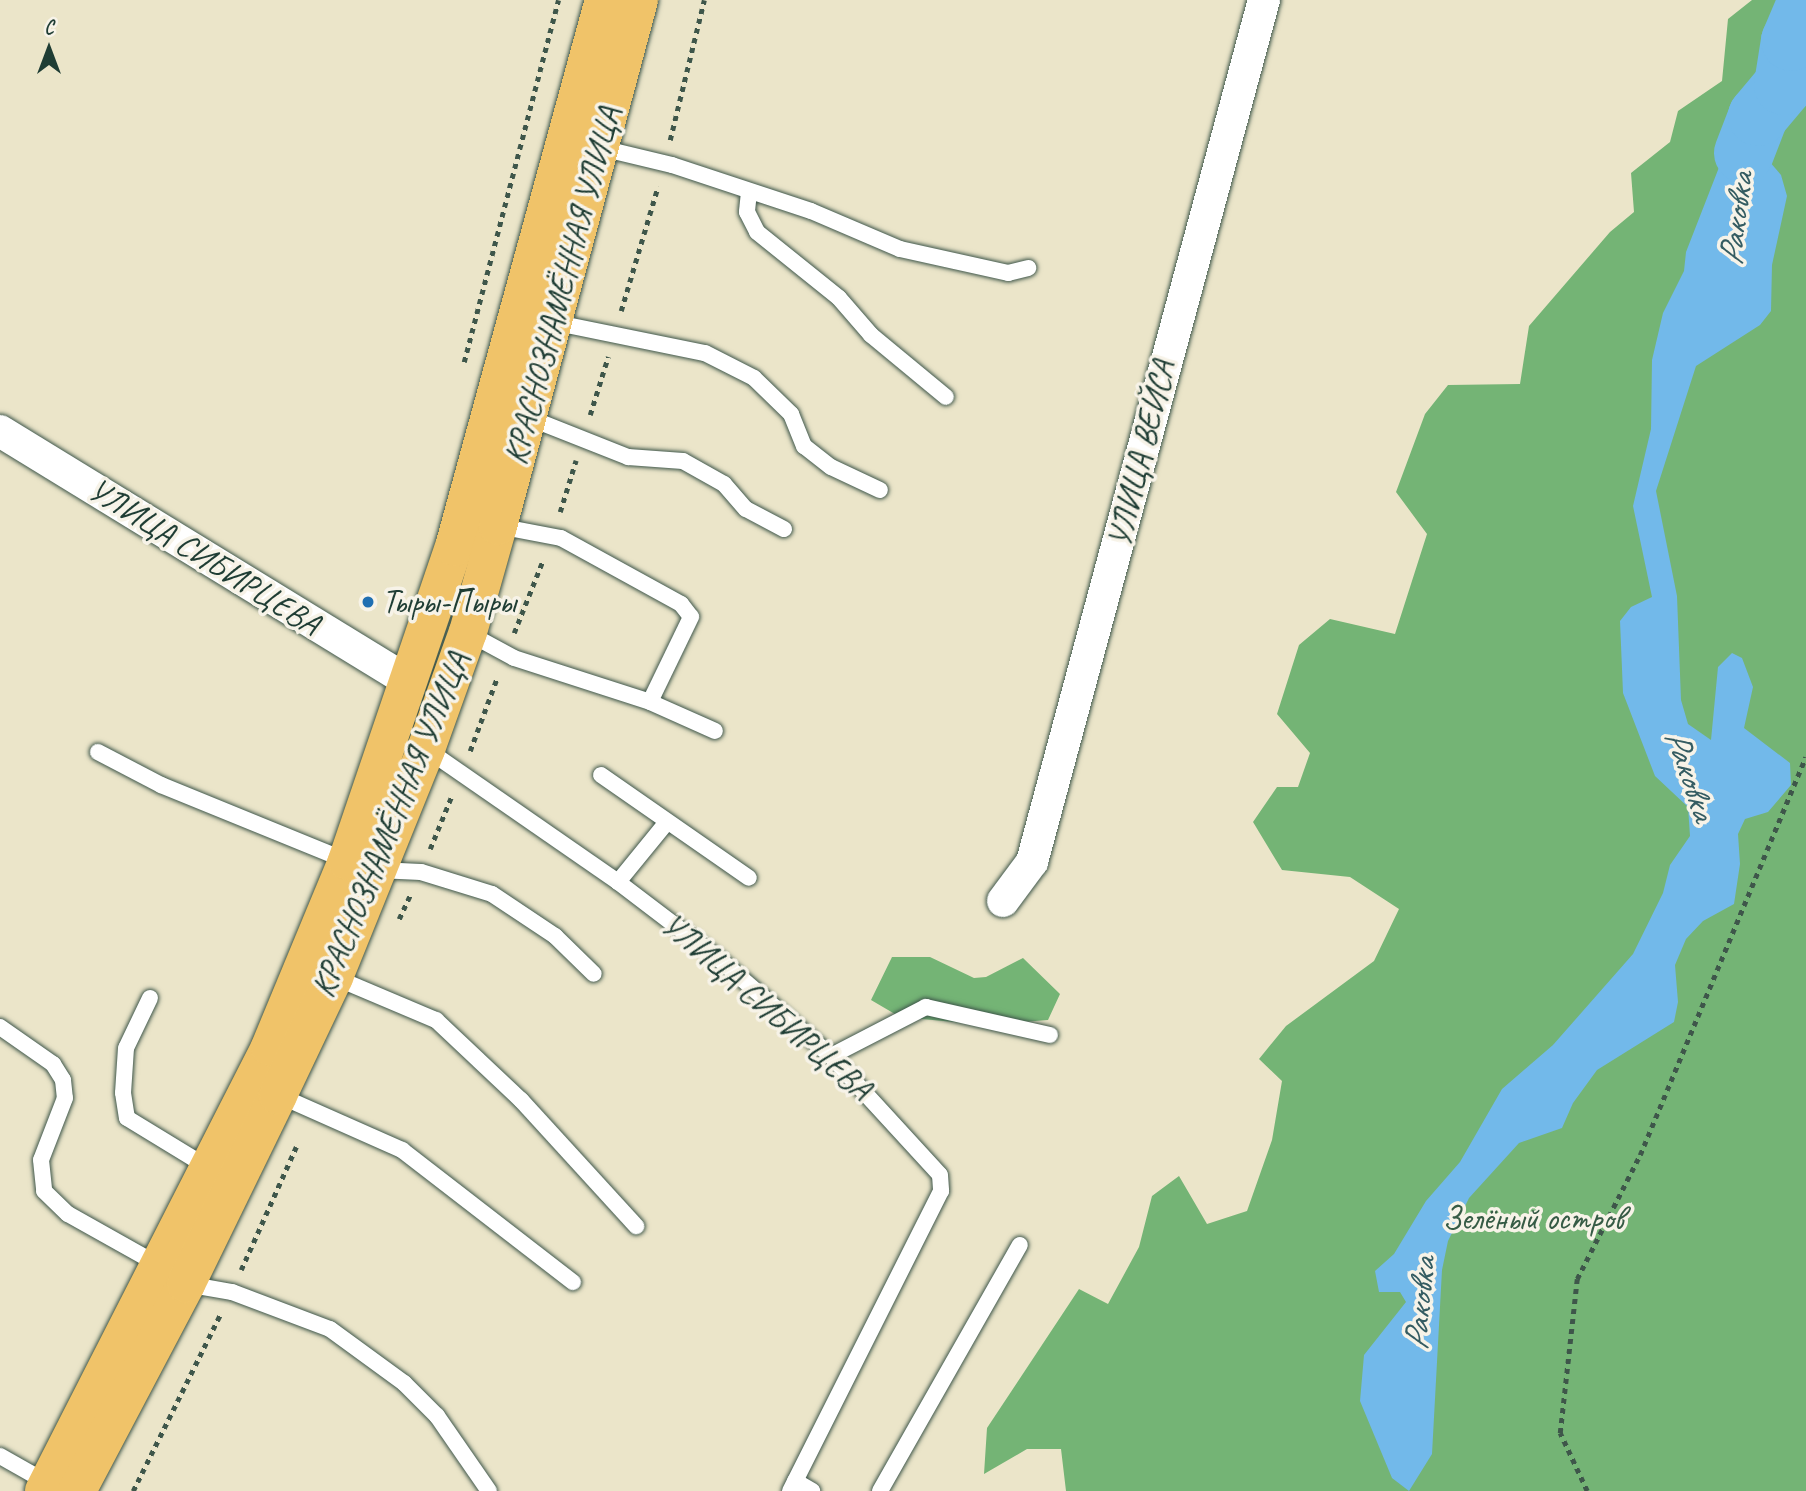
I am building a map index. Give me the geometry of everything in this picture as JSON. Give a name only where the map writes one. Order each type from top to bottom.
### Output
[{"type":"highway","name":"КРАСНОЗНАМЁННАЯ УЛИЦА","points":[[56,1488],[173,1275],[278,1095],[334,977],[409,682],[454,547],[604,0]]},
{"type":"highway","name":"КРАСНОЗНАМЁННАЯ УЛИЦА","points":[[173,1275],[209,1168],[363,866],[426,749],[444,700],[468,632],[498,526],[639,0]]},
{"type":"highway","points":[[409,682],[444,700]]},
{"type":"street","name":"УЛИЦА ВЕЙСА","points":[[1003,901],[1032,862],[1265,0]]},
{"type":"street","name":"УЛИЦА СИБИРЦЕВА","points":[[0,431],[409,682]]},
{"type":"lane","points":[[601,148],[672,165],[811,211],[900,248],[1008,273],[1028,268]]},
{"type":"lane","points":[[749,192],[747,212],[757,232],[839,298],[871,335],[946,397]]},
{"type":"lane","points":[[552,323],[629,335],[705,353],[730,365],[754,378],[791,414],[804,446],[831,467],[880,490]]},
{"type":"lane","points":[[527,417],[628,457],[683,461],[724,484],[746,509],[784,529]]},
{"type":"lane","points":[[498,526],[561,538],[681,604],[691,617],[650,702]]},
{"type":"lane","points":[[468,632],[514,658],[650,702],[715,731]]},
{"type":"lane","name":"УЛИЦА СИБИРЦЕВА","points":[[426,749],[618,882],[719,959],[831,1056],[932,1163],[942,1183],[793,1486]]},
{"type":"lane","points":[[99,752],[161,785],[363,866],[421,872],[492,894],[555,936],[594,974]]},
{"type":"lane","points":[[601,775],[749,878]]},
{"type":"lane","points":[[618,882],[667,822]]},
{"type":"lane","points":[[334,977],[436,1020],[521,1100],[636,1226]]},
{"type":"lane","points":[[150,998],[127,1048],[123,1093],[127,1118],[209,1168]]},
{"type":"lane","points":[[831,1056],[926,1007],[1050,1035]]},
{"type":"lane","points":[[0,1027],[53,1064],[63,1080],[65,1098],[41,1160],[44,1191],[68,1214],[173,1275],[232,1292],[330,1329],[404,1383],[437,1416],[489,1491]]},
{"type":"lane","points":[[278,1095],[402,1150],[573,1282]]},
{"type":"lane","points":[[880,1491],[1020,1245]]},
{"type":"lane","points":[[0,1456],[56,1488]]},
{"type":"lane","points":[[793,1486],[812,1491]]},
{"type":"path","points":[[461,374],[558,0]]},
{"type":"path","points":[[1587,1491],[1560,1433],[1577,1279],[1640,1155],[1806,757]]},
{"type":"green space","name":"Зелёный остров","points":[[1752,0],[1806,0],[1806,1491],[1066,1491],[1061,1449],[1027,1449],[984,1474],[987,1428],[1079,1289],[1108,1304],[1139,1247],[1152,1196],[1179,1176],[1207,1224],[1247,1211],[1272,1140],[1282,1081],[1259,1059],[1286,1026],[1374,961],[1399,909],[1350,877],[1282,870],[1253,822],[1277,787],[1298,787],[1310,753],[1277,714],[1299,645],[1330,619],[1395,634],[1427,534],[1396,492],[1425,414],[1448,385],[1520,384],[1529,326],[1610,232],[1634,212],[1631,173],[1670,142],[1678,111],[1722,81],[1728,19]]},
{"type":"green space","points":[[892,957],[930,957],[974,978],[986,977],[1023,958],[1060,994],[1048,1020],[987,1025],[900,1017],[871,1000]]},
{"type":"water","points":[[1785,0],[1806,0],[1806,21],[1791,41],[1783,31]]},
{"type":"water","points":[[1776,74],[1789,100],[1764,124],[1756,146],[1781,175],[1787,196],[1772,265],[1771,311],[1760,325],[1696,366],[1656,491],[1677,596],[1681,700],[1688,724],[1711,740],[1718,667],[1732,653],[1742,658],[1753,687],[1744,728],[1790,763],[1791,785],[1768,812],[1745,819],[1738,834],[1740,864],[1734,904],[1703,921],[1686,939],[1675,965],[1678,1002],[1674,1022],[1597,1070],[1573,1103],[1562,1128],[1519,1143],[1469,1198],[1448,1241],[1442,1270],[1432,1454],[1409,1491],[1392,1478],[1360,1401],[1364,1355],[1406,1302],[1400,1292],[1379,1292],[1375,1271],[1394,1254],[1426,1201],[1460,1162],[1502,1089],[1553,1045],[1633,954],[1663,893],[1670,865],[1690,836],[1688,807],[1655,776],[1623,693],[1620,621],[1631,607],[1652,597],[1633,506],[1651,429],[1652,360],[1663,313],[1684,271],[1686,252],[1732,134],[1756,88]]},
{"type":"waterway","name":"Раковка","points":[[1744,153],[1758,116],[1784,85],[1791,41],[1806,5]]},
{"type":"place","name":"Тыры-Пыры","points":[[368,602]]}]
